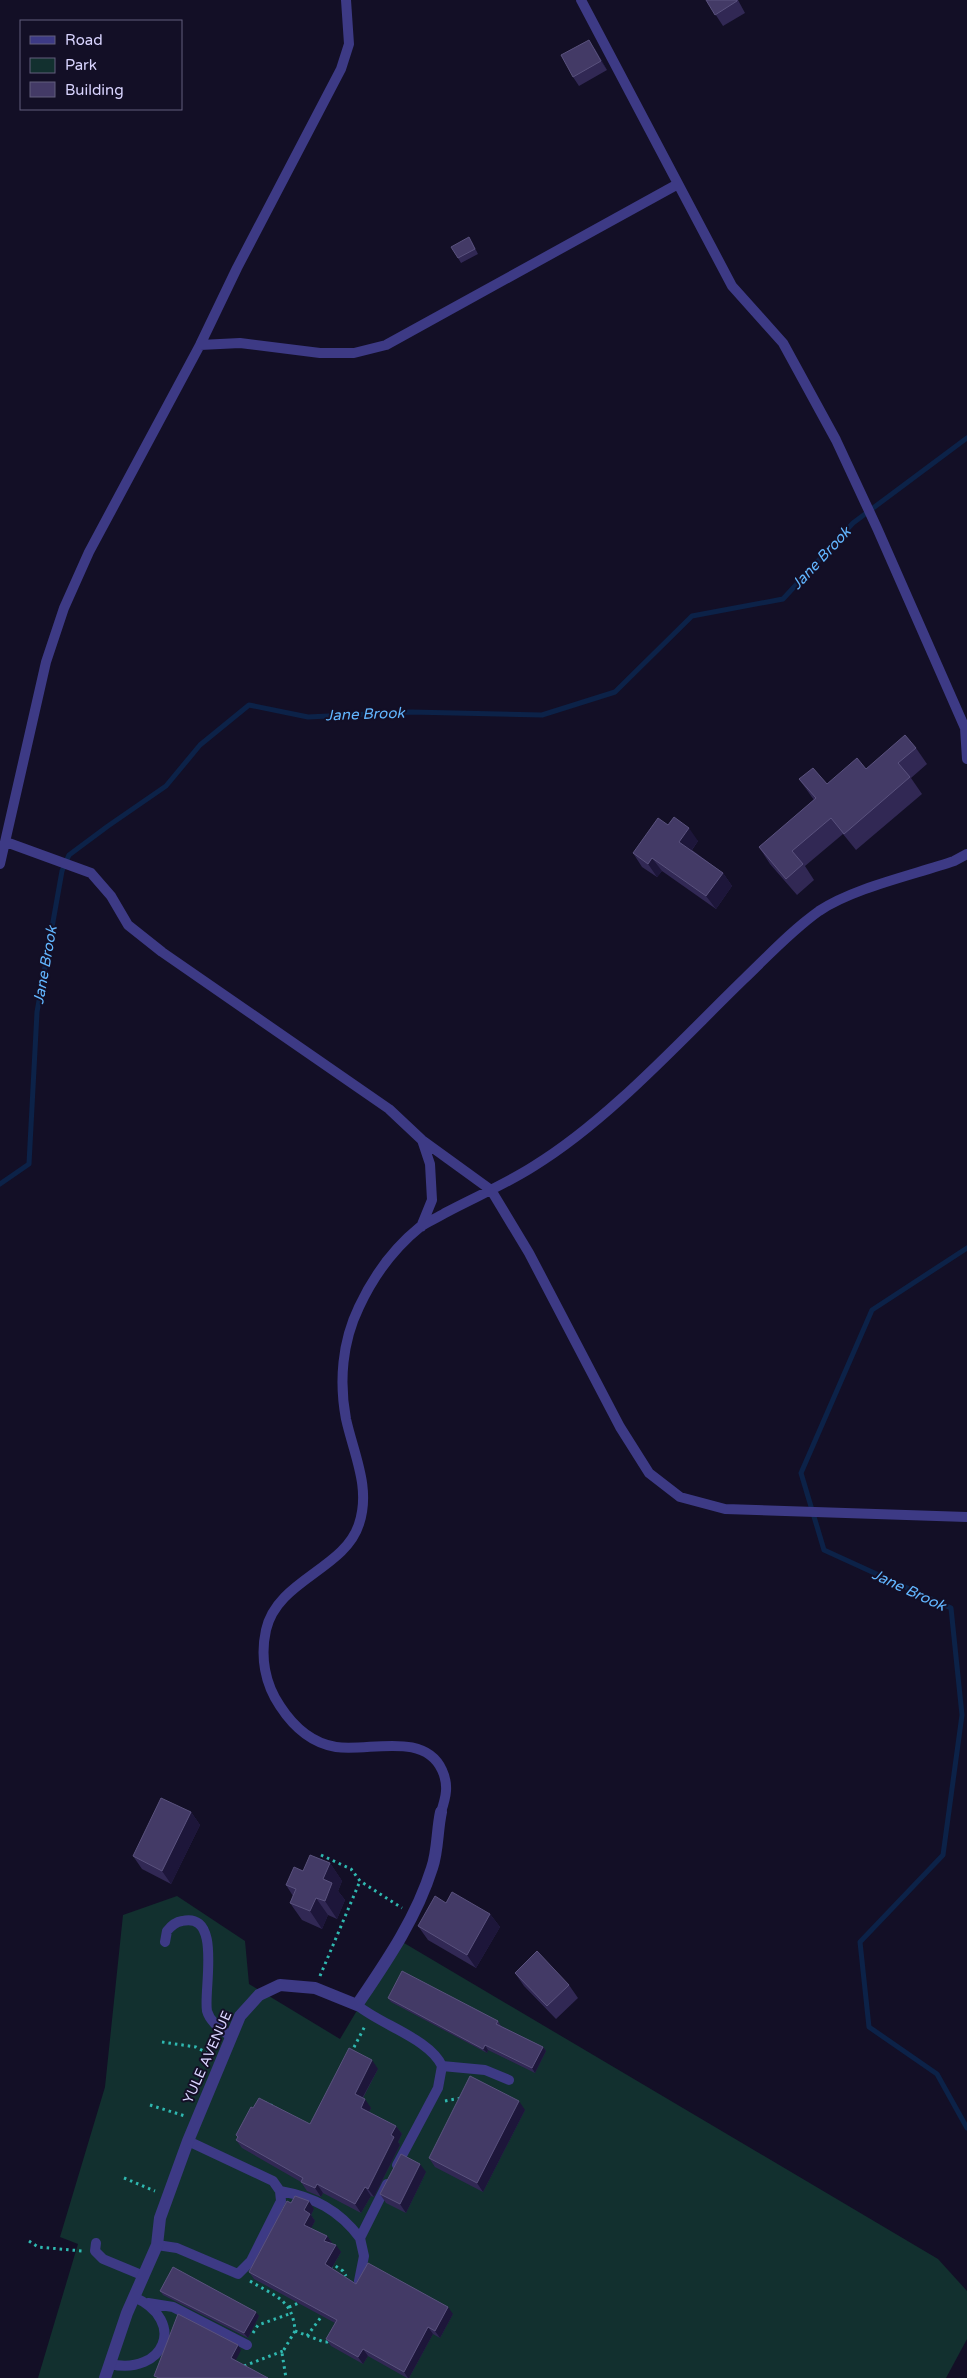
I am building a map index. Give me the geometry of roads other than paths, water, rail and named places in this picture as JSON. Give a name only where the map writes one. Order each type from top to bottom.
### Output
[{"type":"street","points":[[357,2005],[413,1915],[433,1866],[441,1812]]},
{"type":"street","name":"YULE AVENUE","points":[[105,2378],[134,2297],[157,2245],[160,2218],[188,2141],[230,2036],[248,2004],[264,1990],[289,1985],[315,1988],[357,2005]]},
{"type":"lane","points":[[0,864],[46,662],[64,608],[89,552],[200,345],[237,268],[341,69],[349,44],[346,0]]},
{"type":"lane","points":[[581,0],[732,286],[783,343],[836,440],[862,498],[878,528],[966,727],[967,759]]},
{"type":"lane","points":[[200,345],[240,344],[329,353],[354,353],[386,345],[678,184]]},
{"type":"lane","points":[[6,842],[91,873],[111,896],[128,925],[162,952],[389,1109],[422,1140],[491,1190],[529,1253],[620,1427],[649,1473],[680,1497],[725,1509],[967,1517]]},
{"type":"lane","points":[[441,1812],[447,1794],[446,1782],[442,1769],[431,1755],[403,1746],[335,1747],[309,1738],[288,1720],[272,1695],[263,1665],[266,1628],[280,1602],[301,1582],[338,1554],[358,1529],[365,1503],[359,1461],[347,1422],[341,1388],[345,1344],[358,1308],[384,1264],[421,1227],[534,1166],[572,1140],[630,1089],[788,936],[821,910],[854,894],[954,861],[967,854]]},
{"type":"lane","points":[[421,1227],[432,1200],[430,1164],[422,1140]]},
{"type":"lane","points":[[165,1942],[167,1931],[179,1921],[193,1921],[203,1928],[206,1936],[208,1957],[207,2010],[215,2023],[230,2036]]},
{"type":"lane","points":[[357,2005],[370,2016],[429,2048],[439,2058],[442,2066],[438,2088],[360,2238]]},
{"type":"lane","points":[[442,2066],[486,2070],[509,2080]]},
{"type":"lane","points":[[157,2245],[170,2246],[230,2272],[240,2272],[251,2261],[281,2201],[280,2191],[273,2182],[188,2141]]},
{"type":"lane","points":[[280,2191],[307,2197],[342,2217],[360,2238],[364,2256],[358,2281]]},
{"type":"lane","points":[[96,2247],[103,2259],[144,2276]]},
{"type":"lane","points":[[110,2364],[126,2365],[143,2362],[157,2354],[164,2345],[165,2328],[155,2310],[134,2297]]},
{"type":"lane","points":[[146,2303],[173,2306],[247,2345]]},
{"type":"waterway","name":"Jane Brook","points":[[0,1184],[29,1164],[37,1012],[62,871],[69,855],[166,786],[200,745],[249,705],[308,717],[411,712],[542,715],[615,692],[692,616],[783,599],[853,523],[967,438]]},
{"type":"waterway","name":"Jane Brook","points":[[967,1248],[872,1310],[801,1473],[824,1550],[951,1608],[962,1715],[943,1855],[860,1942],[869,2027],[937,2074],[967,2128]]}]
